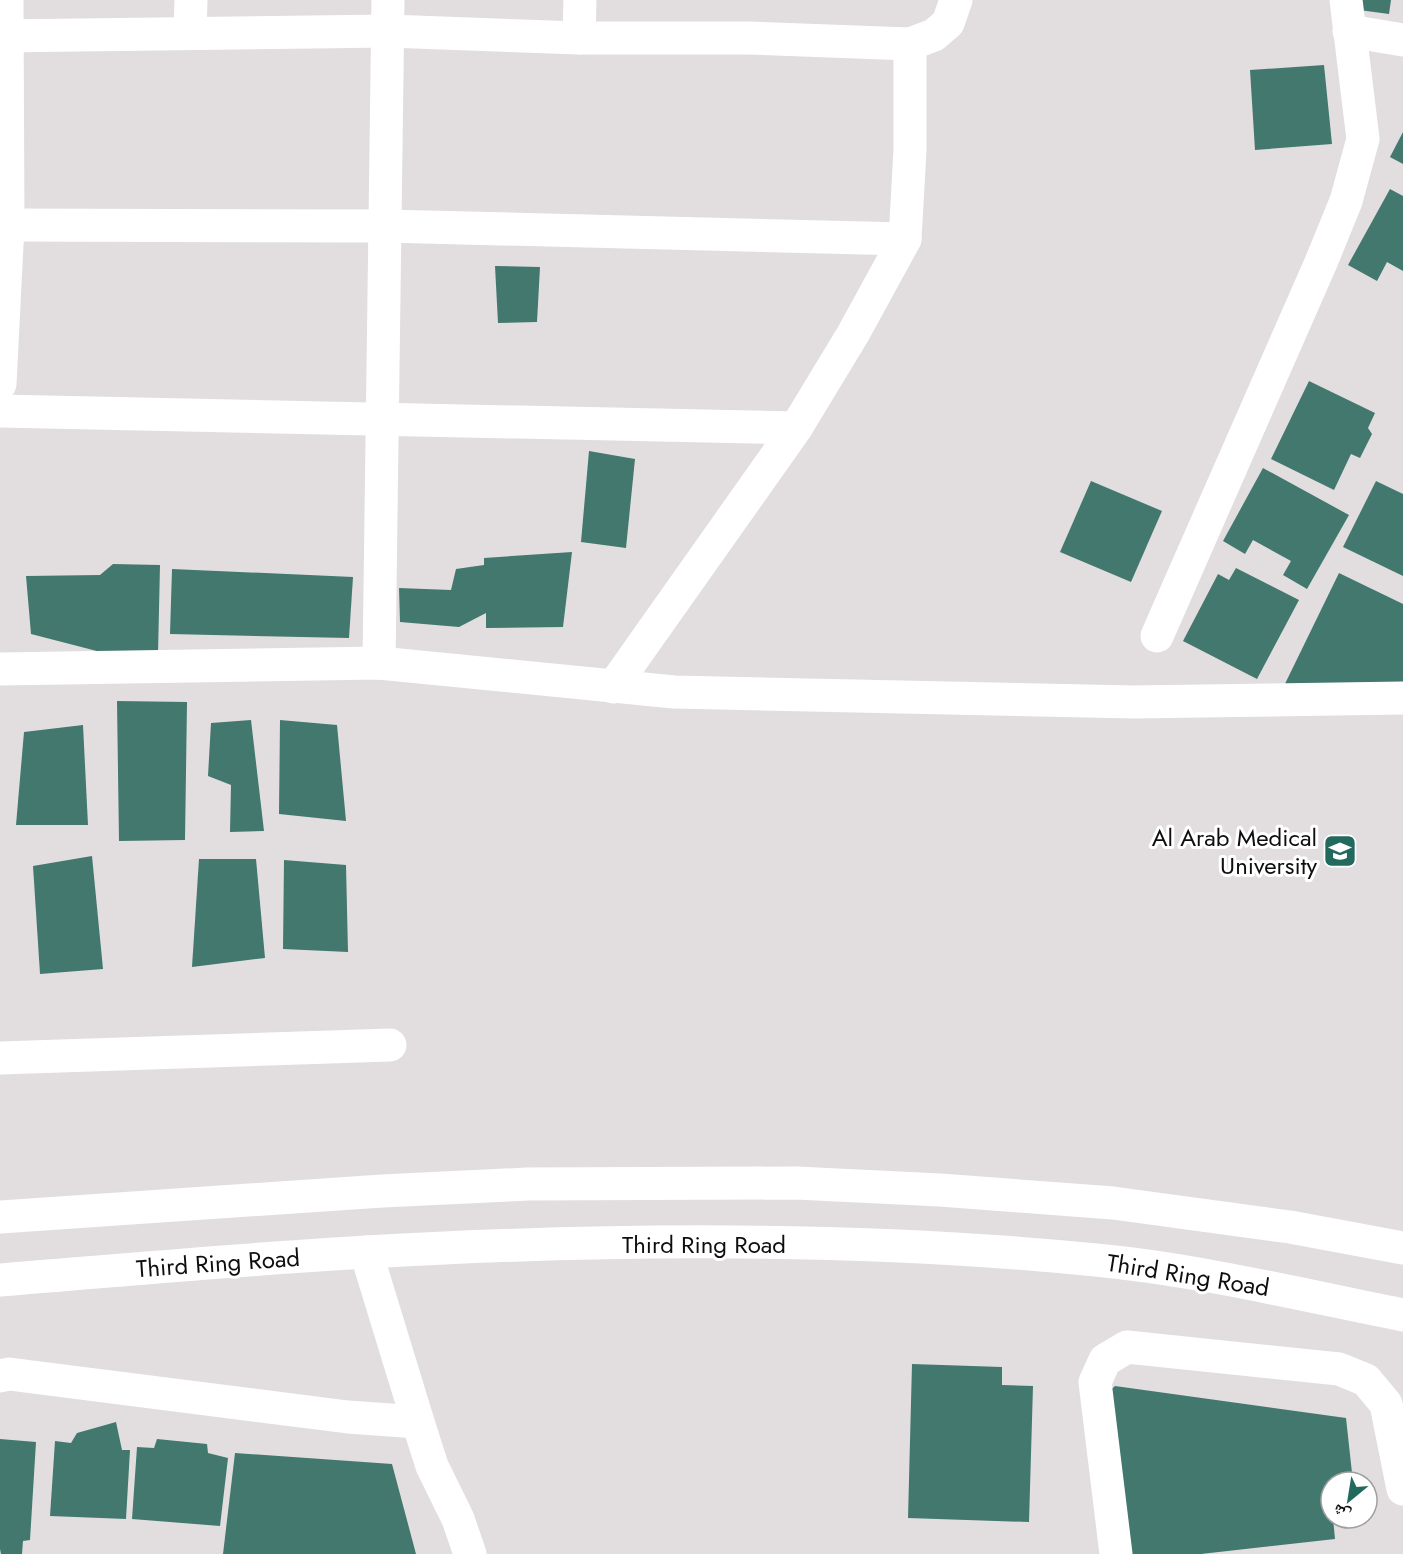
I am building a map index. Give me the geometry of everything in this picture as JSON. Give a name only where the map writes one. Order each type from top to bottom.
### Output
[{"type":"main road","points":[[0,384],[8,225],[3,36],[7,0]]},
{"type":"main road","points":[[190,33],[191,0]]},
{"type":"main road","points":[[579,38],[580,0]]},
{"type":"main road","points":[[3,36],[190,33],[388,15],[579,38],[749,38],[910,44],[934,35],[948,23],[956,0]]},
{"type":"main road","points":[[379,663],[388,15]]},
{"type":"main road","points":[[1347,15],[1403,40]]},
{"type":"main road","points":[[1157,636],[1346,201],[1363,139],[1347,15]]},
{"type":"main road","points":[[613,687],[796,428],[853,334],[905,239],[910,150],[910,44]]},
{"type":"main road","points":[[8,225],[385,226],[905,239]]},
{"type":"main road","points":[[0,411],[796,428]]},
{"type":"main road","points":[[0,669],[379,663],[674,692],[1134,702],[1403,698]]},
{"type":"main road","points":[[0,1058],[390,1045]]},
{"type":"main road","points":[[0,1217],[382,1191],[528,1184],[796,1183],[940,1190],[1113,1203],[1290,1227],[1403,1248]]},
{"type":"main road","name":"Third Ring Road","points":[[0,1280],[366,1252],[519,1245],[733,1242],[949,1248],[1100,1260],[1197,1274],[1403,1315]]},
{"type":"main road","points":[[366,1252],[432,1466],[458,1519],[470,1554]]},
{"type":"main road","points":[[1116,1554],[1095,1382],[1106,1360],[1127,1347],[1339,1369],[1366,1380],[1386,1404],[1403,1489]]},
{"type":"main road","points":[[0,1376],[9,1374],[348,1417],[418,1422]]},
{"type":"building","points":[[1360,0],[1391,0],[1389,14],[1359,10]]},
{"type":"building","points":[[1324,65],[1332,144],[1255,150],[1250,70]]},
{"type":"building","points":[[1403,132],[1403,164],[1390,157]]},
{"type":"building","points":[[1390,189],[1403,196],[1403,271],[1387,262],[1377,281],[1348,265]]},
{"type":"building","points":[[495,266],[540,267],[537,322],[498,323]]},
{"type":"building","points":[[1309,381],[1375,413],[1368,428],[1372,434],[1360,458],[1351,454],[1334,490],[1271,459]]},
{"type":"building","points":[[589,451],[635,459],[626,548],[581,542]]},
{"type":"building","points":[[1263,468],[1349,515],[1307,589],[1283,575],[1291,561],[1253,540],[1245,554],[1223,541]]},
{"type":"building","points":[[1091,481],[1162,511],[1131,582],[1060,552]]},
{"type":"building","points":[[1376,481],[1403,494],[1403,576],[1343,547]]},
{"type":"building","points":[[572,552],[563,627],[486,628],[486,613],[459,627],[400,622],[399,588],[451,590],[456,569],[484,565],[484,558]]},
{"type":"building","points":[[113,564],[160,565],[158,654],[120,657],[31,634],[26,576],[100,575]]},
{"type":"building","points":[[1236,568],[1299,600],[1257,679],[1183,641],[1218,574],[1229,580]]},
{"type":"building","points":[[172,569],[353,577],[349,638],[170,634]]},
{"type":"building","points":[[1339,573],[1403,604],[1403,687],[1281,692]]},
{"type":"building","points":[[117,701],[187,702],[185,840],[119,841]]},
{"type":"building","points":[[251,720],[264,831],[230,832],[231,785],[208,776],[211,723]]},
{"type":"building","points":[[280,720],[337,725],[346,821],[279,814]]},
{"type":"building","points":[[83,725],[88,825],[16,825],[24,732]]},
{"type":"building","points":[[92,856],[103,969],[40,974],[33,866]]},
{"type":"building","points":[[199,859],[256,859],[265,958],[192,967]]},
{"type":"building","points":[[284,860],[346,865],[348,952],[283,949]]},
{"type":"building","points":[[912,1364],[1002,1367],[1002,1385],[1033,1386],[1029,1522],[908,1518]]},
{"type":"building","points":[[1115,1386],[1346,1418],[1352,1470],[1319,1470],[1319,1530],[1334,1530],[1335,1539],[1201,1554],[1126,1554],[1104,1396]]},
{"type":"building","points":[[116,1422],[122,1450],[130,1450],[126,1519],[50,1516],[55,1441],[71,1443],[77,1433]]},
{"type":"building","points":[[0,1439],[36,1442],[30,1540],[23,1541],[22,1554],[1,1554],[0,1549]]},
{"type":"building","points":[[157,1439],[207,1444],[208,1453],[228,1458],[220,1526],[132,1519],[137,1447],[154,1448]]},
{"type":"building","points":[[235,1453],[392,1464],[416,1554],[223,1554]]},
{"type":"place","name":"Al Arab Medical University","points":[[1340,851]]}]
